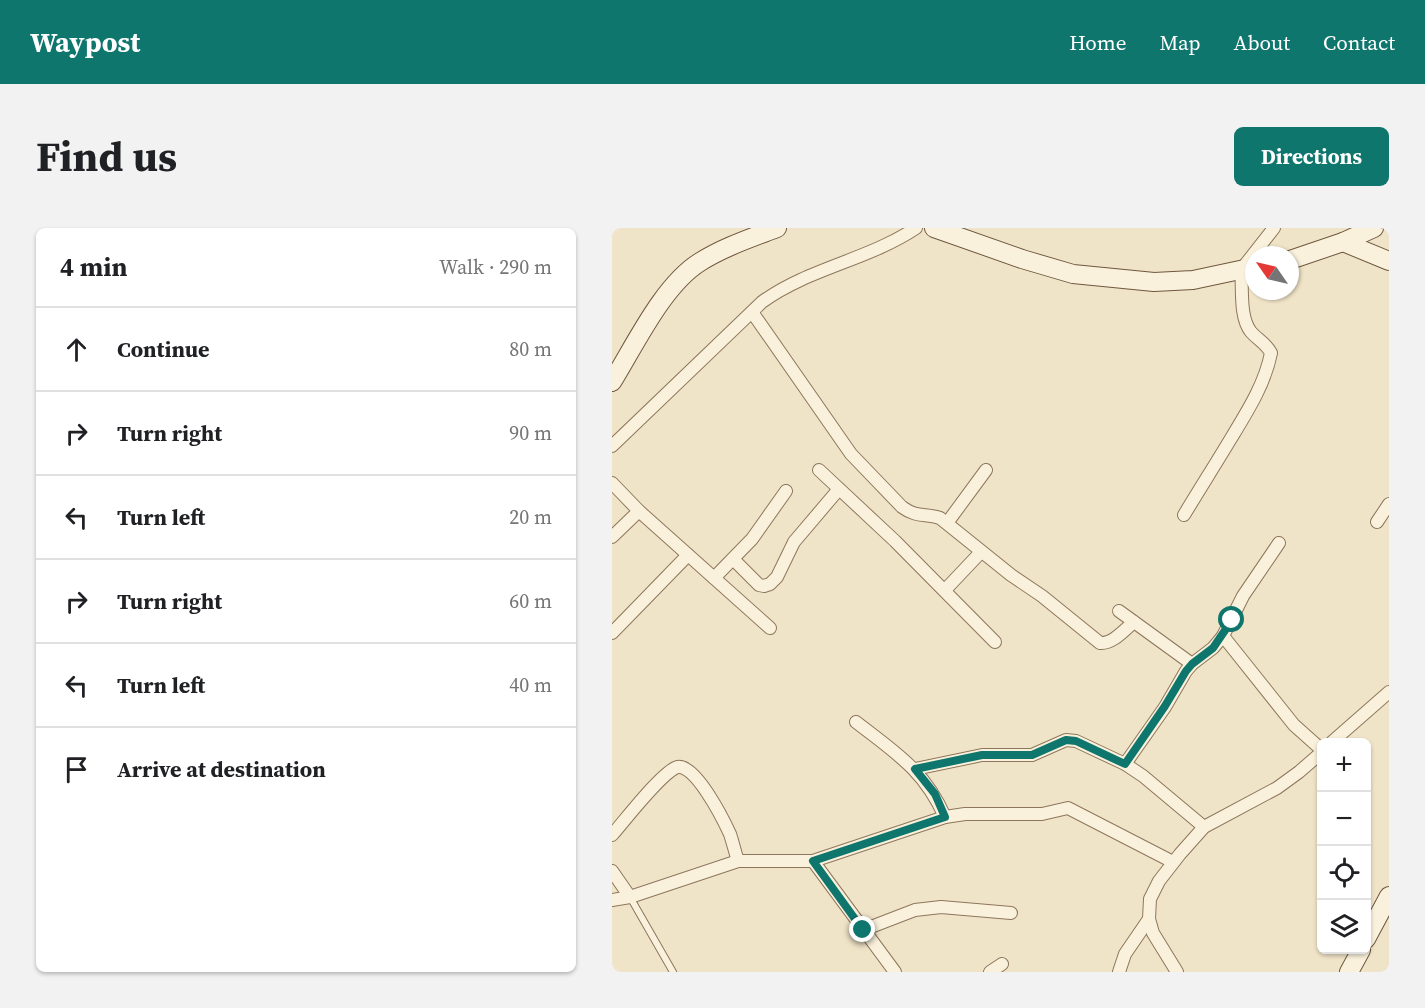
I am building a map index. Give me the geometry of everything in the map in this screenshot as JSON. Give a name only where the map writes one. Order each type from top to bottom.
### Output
[{"type":"main road","points":[[612,382],[664,297],[679,280],[698,263],[777,228]]},
{"type":"main road","points":[[1299,257],[1343,242],[1374,228]]},
{"type":"main road","points":[[943,229],[1022,259],[1073,274],[1154,282],[1192,280],[1245,269]]},
{"type":"main road","points":[[1343,242],[1389,261]]},
{"type":"main road","points":[[1371,930],[1389,896]]},
{"type":"main road","points":[[1349,972],[1359,954]]},
{"type":"street","points":[[612,446],[752,312],[779,290],[882,248],[916,228]]},
{"type":"street","points":[[1262,246],[1274,228]]},
{"type":"street","points":[[1184,514],[1264,380],[1272,352],[1245,322],[1246,300]]},
{"type":"street","points":[[752,312],[862,468],[911,514],[922,517],[932,515],[947,523],[981,552],[1042,596],[1100,643],[1106,644],[1134,622]]},
{"type":"street","points":[[819,470],[945,590],[995,642]]},
{"type":"street","points":[[947,523],[986,470]]},
{"type":"street","points":[[612,483],[639,511],[770,627]]},
{"type":"street","points":[[733,559],[759,585],[770,584],[777,577],[794,542],[839,489]]},
{"type":"street","points":[[714,578],[752,539],[786,490]]},
{"type":"street","points":[[1377,522],[1389,504]]},
{"type":"street","points":[[612,537],[639,511]]},
{"type":"street","points":[[1125,764],[1192,664],[1213,648],[1222,636],[1243,597],[1279,543]]},
{"type":"street","points":[[945,590],[981,552]]},
{"type":"street","points":[[612,633],[688,555]]},
{"type":"street","points":[[1119,611],[1192,664]]},
{"type":"street","points":[[1222,636],[1294,725],[1317,746]]},
{"type":"street","points":[[1337,738],[1389,692]]},
{"type":"street","points":[[856,722],[915,769],[935,794],[945,817]]},
{"type":"street","points":[[915,769],[982,755],[1032,755],[1066,740],[1076,741],[1125,764],[1143,776],[1204,827]]},
{"type":"street","points":[[1177,972],[1153,933],[1149,919],[1150,899],[1159,881],[1204,827],[1277,788],[1317,756]]},
{"type":"street","points":[[612,835],[663,778],[679,766],[687,768],[715,804],[730,834],[738,861]]},
{"type":"street","points":[[612,900],[630,897],[738,861],[813,861],[945,817],[965,814],[1042,814],[1068,808],[1173,862]]},
{"type":"street","points":[[813,861],[895,972]]},
{"type":"street","points":[[612,871],[630,897]]},
{"type":"street","points":[[863,930],[915,910],[932,908],[1011,913]]},
{"type":"street","points":[[1119,972],[1125,954],[1149,919]]},
{"type":"street","points":[[990,972],[1002,964]]},
{"type":"lane","points":[[630,897],[673,972]]},
{"type":"route","points":[[863,930],[813,861],[945,817],[935,794],[915,769],[982,755],[1032,755],[1066,740],[1076,741],[1125,764],[1186,671],[1213,648],[1232,620]]}]
